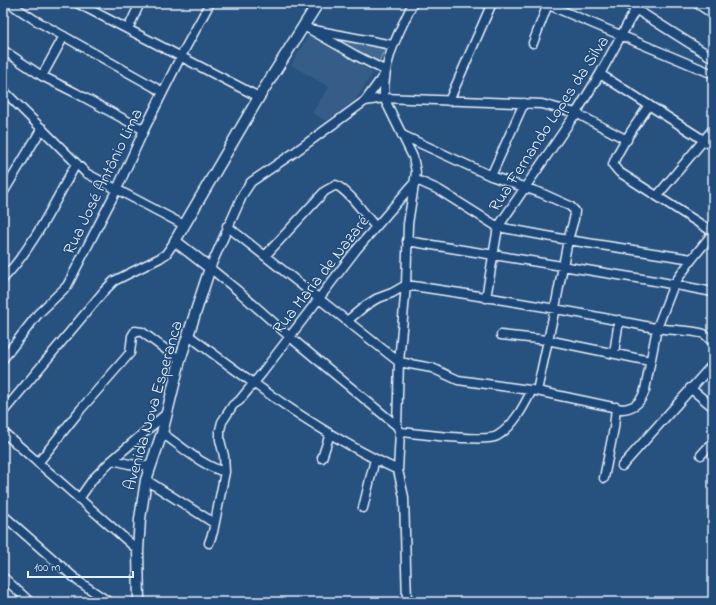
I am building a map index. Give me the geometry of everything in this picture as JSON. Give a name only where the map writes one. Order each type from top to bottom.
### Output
[{"type":"main road","points":[[210,268],[174,241],[259,97],[306,27],[318,3]]},
{"type":"main road","name":"Avenida Nova Esperanca","points":[[139,602],[138,550],[140,519],[146,480],[162,432],[180,360],[210,268]]},
{"type":"street","points":[[9,3],[163,92]]},
{"type":"street","points":[[77,3],[259,97]]},
{"type":"street","points":[[128,29],[140,3]]},
{"type":"street","name":"Rua José Antônio Lima","points":[[3,359],[38,314],[67,286],[181,56],[210,3]]},
{"type":"street","points":[[407,602],[404,497],[398,470],[399,362],[406,285],[407,241],[410,206],[416,181],[415,166],[384,98],[385,73],[392,45],[413,3]]},
{"type":"street","points":[[449,101],[492,3]]},
{"type":"street","points":[[626,3],[638,6],[713,58]]},
{"type":"street","points":[[696,3],[713,14]]},
{"type":"street","points":[[533,43],[546,4],[713,74]]},
{"type":"street","name":"Rua Fernando Lopes da Silva","points":[[498,227],[576,113],[600,74],[638,6]]},
{"type":"street","points":[[306,27],[392,45]]},
{"type":"street","points":[[306,27],[385,73]]},
{"type":"street","points":[[42,76],[64,36]]},
{"type":"street","points":[[3,50],[42,76],[144,130]]},
{"type":"street","points":[[385,73],[365,101],[251,182],[242,194],[210,268],[398,429],[459,438],[492,438],[501,432],[516,417],[534,390],[555,308],[562,267],[575,214],[573,208],[526,187],[491,176],[402,135]]},
{"type":"street","points":[[600,74],[713,146]]},
{"type":"street","points":[[4,94],[42,128],[76,164],[94,178],[184,225]]},
{"type":"street","points":[[365,101],[384,98],[524,103],[557,107],[576,113],[627,140]]},
{"type":"street","points":[[491,176],[524,103]]},
{"type":"street","points":[[227,226],[399,362],[432,368],[458,380],[534,390],[619,408],[629,408],[635,406],[645,390],[657,328],[674,284],[713,232],[620,172],[613,165],[614,161],[649,105]]},
{"type":"street","points":[[3,193],[42,128]]},
{"type":"street","points":[[657,196],[713,129]]},
{"type":"street","points":[[3,279],[21,258],[76,164]]},
{"type":"street","points":[[416,181],[420,181],[439,190],[498,227],[568,240],[692,259]]},
{"type":"street","name":"Rua Maria de Nazaré","points":[[209,543],[213,532],[225,472],[224,456],[220,440],[222,422],[233,405],[239,401],[290,337],[318,298],[375,226],[416,181]]},
{"type":"street","points":[[265,256],[326,191],[336,185],[375,226]]},
{"type":"street","points":[[486,298],[498,227]]},
{"type":"street","points":[[3,412],[114,281],[166,254],[174,241]]},
{"type":"street","points":[[407,241],[674,284],[713,292]]},
{"type":"street","points":[[347,321],[376,299],[392,293],[406,285],[555,308],[657,328],[704,334],[713,332]]},
{"type":"street","points":[[614,353],[619,320]]},
{"type":"street","points":[[38,463],[81,409],[123,362],[131,351],[132,336],[135,331],[138,330],[180,360]]},
{"type":"street","points":[[704,334],[713,342]]},
{"type":"street","points":[[188,335],[252,384],[290,409],[375,460],[398,470]]},
{"type":"street","points":[[501,335],[547,340],[650,361]]},
{"type":"street","points":[[622,466],[713,364]]},
{"type":"street","points":[[690,388],[713,406]]},
{"type":"street","points":[[604,478],[619,408]]},
{"type":"street","points":[[79,499],[113,460],[167,413]]},
{"type":"street","points":[[3,432],[138,550]]},
{"type":"street","points":[[162,432],[198,458],[225,472]]},
{"type":"street","points":[[322,458],[330,434]]},
{"type":"street","points":[[701,455],[713,442]]},
{"type":"street","points":[[113,460],[129,464],[151,466]]},
{"type":"street","points":[[364,508],[375,460]]},
{"type":"street","points":[[146,480],[214,523]]},
{"type":"street","points":[[3,515],[78,581],[109,602]]},
{"type":"street","points":[[3,577],[30,602]]},
{"type":"shaded area","points":[[310,33],[373,73],[354,102],[326,121],[312,113],[329,87],[291,65]]},
{"type":"shaded area","points":[[327,35],[385,49],[378,64]]}]
